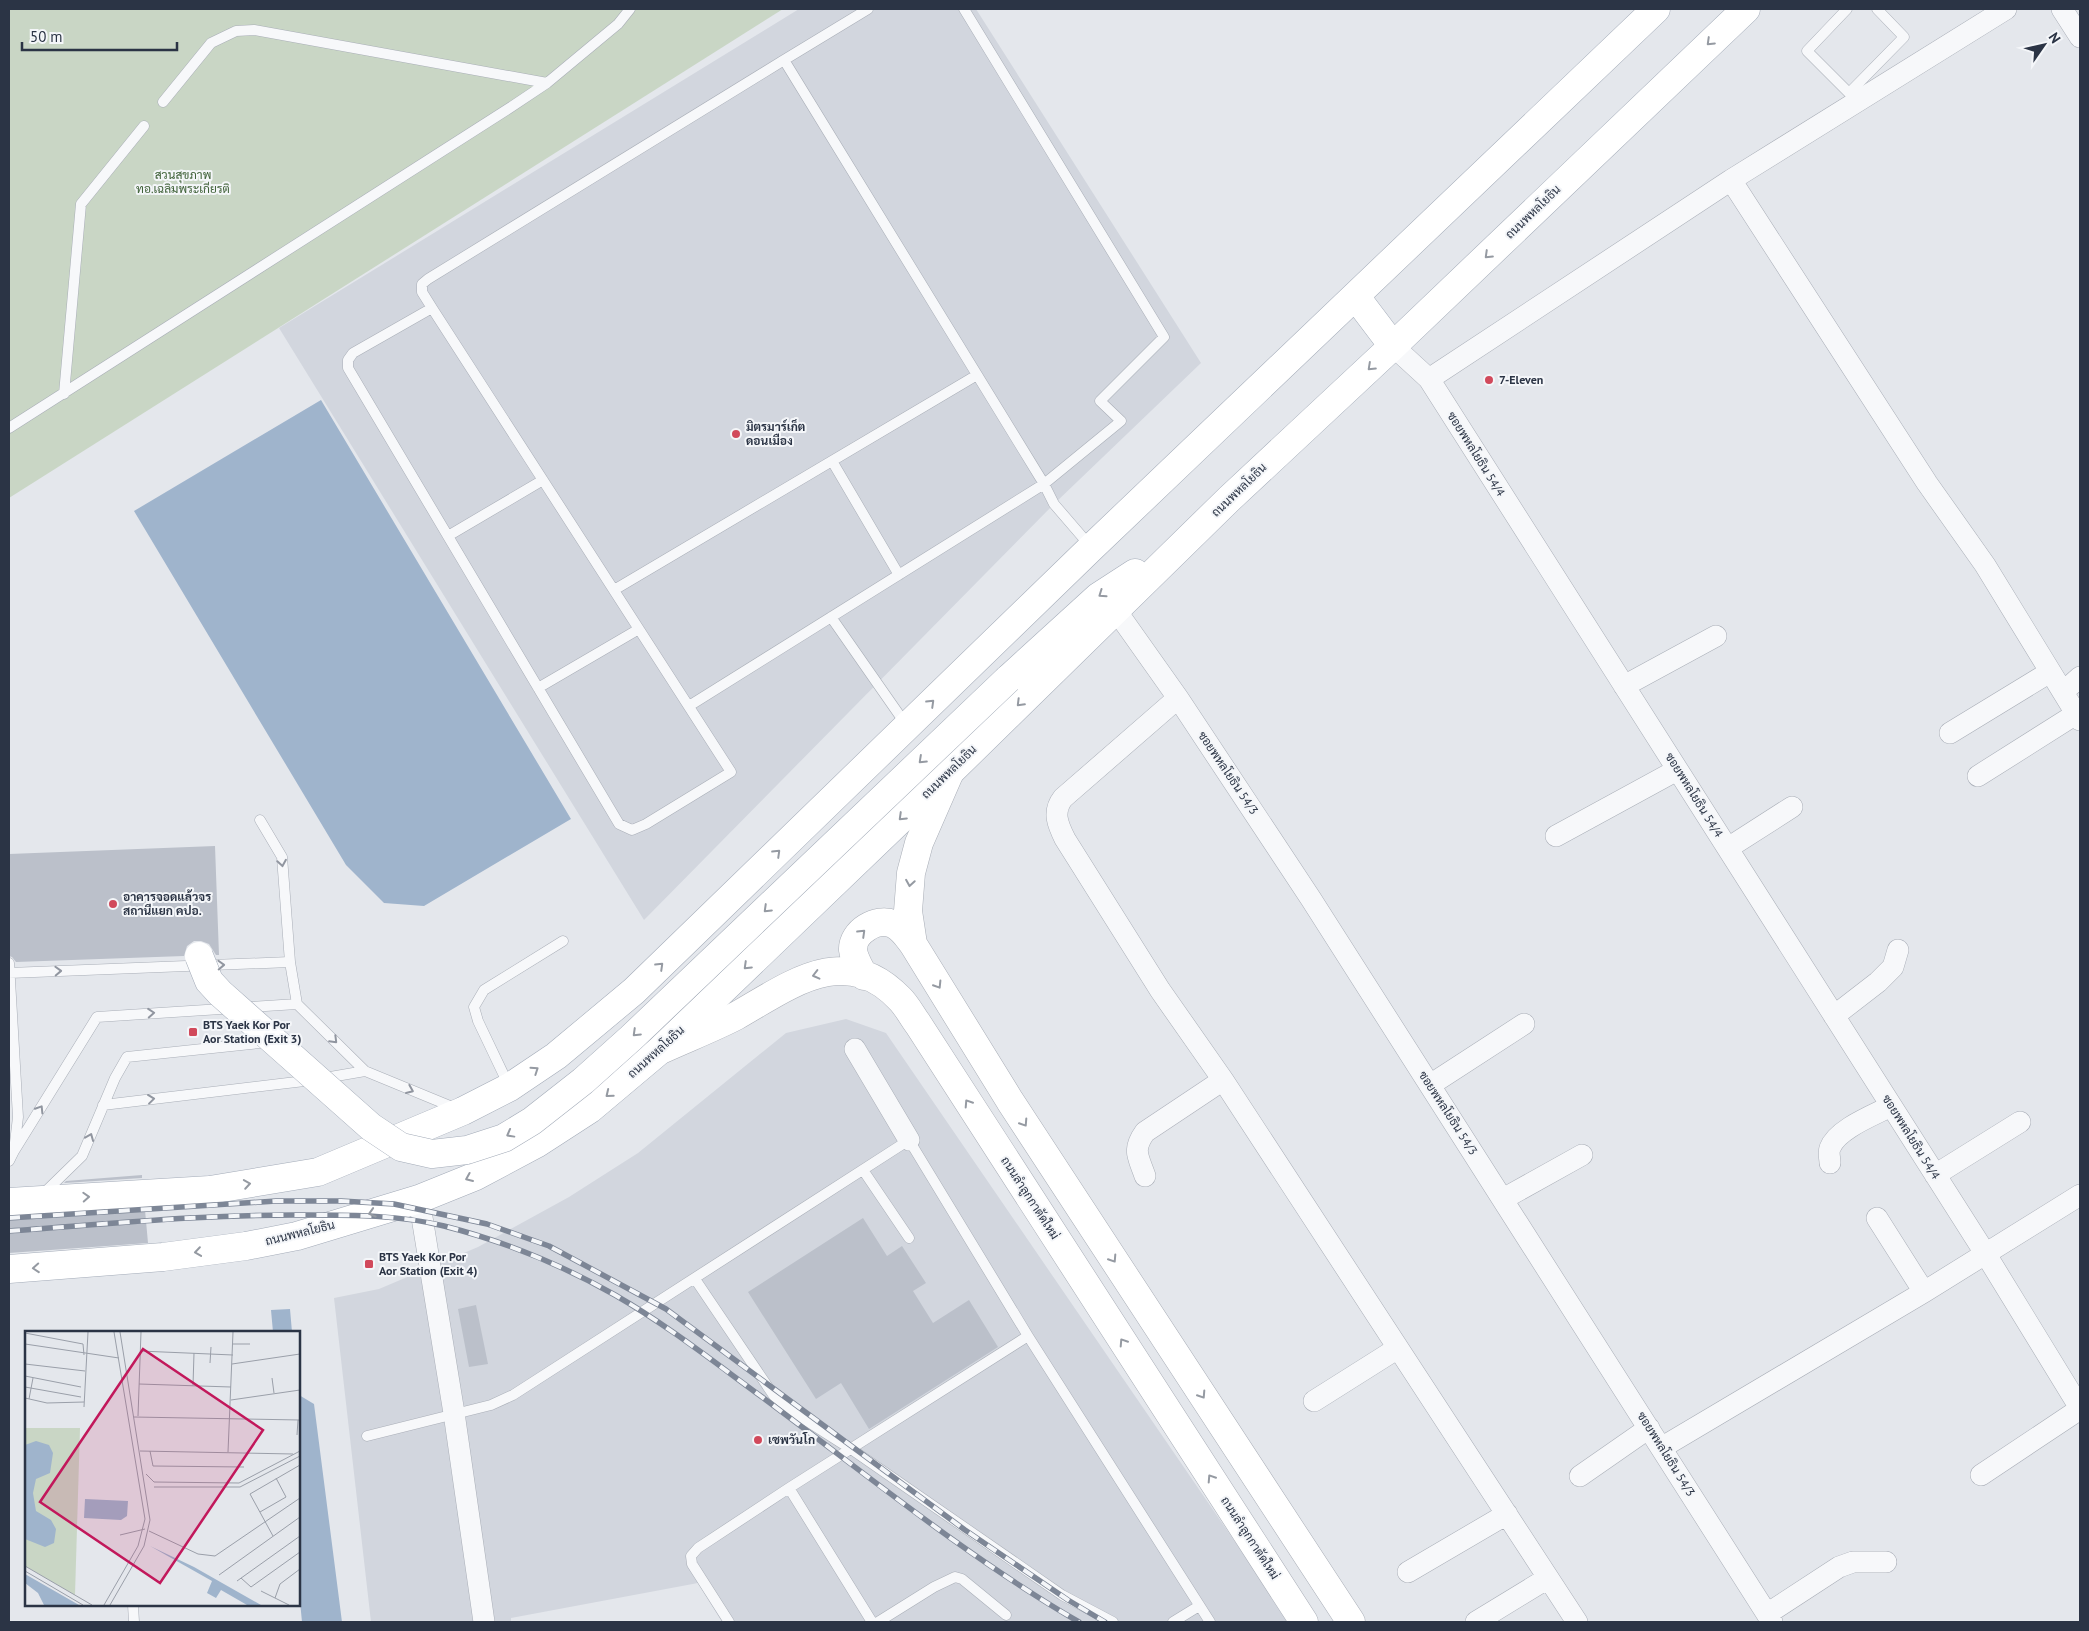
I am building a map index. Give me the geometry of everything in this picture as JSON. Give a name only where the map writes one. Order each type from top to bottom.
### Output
[{"type":"main road","points":[[9,1202],[210,1190],[318,1172],[463,1111],[510,1087],[556,1056],[634,991],[1092,548],[1656,9]]},
{"type":"main road","name":"ถนนพหลโยธิน","points":[[9,1270],[163,1257],[246,1246],[296,1236],[419,1199],[476,1176],[536,1144],[590,1109],[659,1050],[950,772],[1115,609],[1746,9]]},
{"type":"main road","points":[[1356,297],[1393,346]]},
{"type":"main road","points":[[199,956],[209,981],[220,993],[371,1127],[401,1147],[432,1154],[467,1150],[504,1138],[532,1121],[583,1081],[631,1038],[1008,679],[1098,597],[1188,540]]},
{"type":"main road","points":[[912,944],[908,911],[911,873],[919,843],[950,772]]},
{"type":"main road","points":[[864,976],[855,958],[853,948],[856,939],[864,929],[880,922],[891,923],[900,928],[912,944],[1010,1101],[1351,1622]]},
{"type":"main road","name":"ถนนลำลูกกาตัดใหม่","points":[[659,1050],[734,1017],[793,983],[812,975],[833,971],[864,976],[886,986],[901,1000],[1304,1622]]},
{"type":"street","points":[[1429,379],[1731,180],[2006,9]]},
{"type":"street","points":[[2062,9],[2080,37]]},
{"type":"street","points":[[1731,180],[1921,475],[1984,565],[2078,717],[1978,776]]},
{"type":"street","name":"ซอยพหลโยธิน 54/4","points":[[1393,346],[1429,379],[1985,1252],[2080,1409]]},
{"type":"street","name":"ซอยพหลโยธิน 54/3","points":[[1115,609],[1178,698],[1311,898],[1769,1618]]},
{"type":"street","points":[[1624,686],[1716,636]]},
{"type":"street","points":[[1950,733],[2050,672]]},
{"type":"street","points":[[2063,692],[2080,677]]},
{"type":"street","points":[[1178,698],[1062,798],[1058,805],[1058,825],[1160,990],[1223,1080],[1577,1622]]},
{"type":"street","points":[[1556,836],[1677,770]]},
{"type":"street","points":[[1728,848],[1792,807]]},
{"type":"street","points":[[1834,1016],[1893,967],[1898,950]]},
{"type":"street","points":[[1430,1085],[1524,1024]]},
{"type":"street","points":[[855,1049],[909,1140]]},
{"type":"street","points":[[1145,1176],[1137,1154],[1138,1143],[1145,1132],[1223,1080]]},
{"type":"street","points":[[1830,1163],[1829,1150],[1842,1133],[1892,1106]]},
{"type":"street","points":[[1935,1175],[2020,1122]]},
{"type":"street","points":[[1503,1200],[1582,1155]]},
{"type":"street","points":[[1661,1448],[1924,1292],[1985,1252],[2080,1195]]},
{"type":"street","points":[[419,1199],[454,1414],[484,1622]]},
{"type":"street","points":[[1877,1218],[1924,1292]]},
{"type":"street","points":[[1314,1401],[1398,1348]]},
{"type":"street","points":[[1981,1474],[2080,1409]]},
{"type":"street","points":[[1580,1476],[1649,1428]]},
{"type":"street","points":[[1408,1572],[1506,1514]]},
{"type":"street","points":[[1769,1618],[1839,1567],[1853,1562],[1886,1562]]},
{"type":"street","points":[[1476,1622],[1548,1578]]},
{"type":"lane","points":[[9,428],[547,83],[618,24],[630,9]]},
{"type":"lane","points":[[432,308],[353,353],[348,360],[348,368],[619,824],[632,830],[646,824],[731,772],[432,308],[422,292],[422,284],[868,9]]},
{"type":"lane","points":[[689,706],[1044,484],[1121,421],[1100,401],[1164,337],[964,9]]},
{"type":"lane","points":[[1847,9],[1807,51],[1849,94],[1904,37],[1877,9]]},
{"type":"lane","points":[[163,102],[212,42],[236,31],[254,30],[547,83]]},
{"type":"lane","points":[[784,60],[978,375],[1044,484],[1054,504],[1092,548]]},
{"type":"lane","points":[[64,394],[80,204],[144,126]]},
{"type":"lane","points":[[614,590],[978,375]]},
{"type":"lane","points":[[832,462],[899,575]]},
{"type":"lane","points":[[448,536],[543,480]]},
{"type":"lane","points":[[831,617],[907,726]]},
{"type":"lane","points":[[538,688],[639,629]]},
{"type":"lane","points":[[260,820],[282,857],[290,962],[297,1004],[365,1071],[463,1111]]},
{"type":"lane","points":[[510,1087],[478,1021],[474,1007],[484,990],[563,941]]},
{"type":"lane","points":[[14,1151],[18,1117],[9,969],[290,962]]},
{"type":"lane","points":[[9,1161],[97,1017],[297,1004]]},
{"type":"lane","points":[[37,1200],[82,1156],[115,1078],[127,1057],[275,1041],[313,1080]]},
{"type":"lane","points":[[103,1105],[313,1080],[365,1071]]},
{"type":"lane","points":[[367,1436],[491,1405],[513,1395],[909,1140],[1028,1336],[1210,1622]]},
{"type":"lane","points":[[863,1170],[909,1238]]},
{"type":"lane","points":[[695,1279],[774,1396],[796,1414],[851,1449],[1062,1595],[1113,1622]]},
{"type":"lane","points":[[729,1622],[692,1564],[691,1556],[698,1548],[1028,1336]]},
{"type":"lane","points":[[789,1488],[872,1622]]},
{"type":"lane","points":[[878,1622],[934,1587],[955,1577],[962,1580],[1006,1615]]},
{"type":"lane","points":[[133,1606],[134,1622]]},
{"type":"lane","points":[[1173,1622],[1199,1606]]},
{"type":"shaded area","name":"มิตรมาร์เก็ต ดอนเมือง","points":[[799,9],[976,9],[1201,363],[1054,504],[644,920],[279,328]]},
{"type":"shaded area","name":"เซพวันโก","points":[[846,1019],[886,1033],[1290,1622],[722,1622],[698,1583],[511,1618],[511,1622],[371,1622],[334,1298],[379,1289],[478,1247],[569,1197],[638,1153],[786,1033]]},
{"type":"green space","name":"สวนสุขภาพ ทอ.เฉลิมพระเกียรติ","points":[[9,9],[783,9],[9,498]]},
{"type":"water","points":[[321,400],[571,819],[424,906],[384,903],[346,865],[134,511]]},
{"type":"water","points":[[290,1309],[292,1331],[273,1331],[271,1310]]},
{"type":"water","points":[[300,1396],[314,1404],[342,1622],[302,1622],[300,1601]]},
{"type":"building","name":"อาคารจอดแล้วจร สถานีแยก คปอ.","points":[[215,846],[219,955],[216,955],[209,944],[194,941],[187,946],[184,956],[16,962],[9,956],[9,854]]},
{"type":"building","points":[[142,1175],[142,1178],[64,1183],[66,1181]]},
{"type":"building","points":[[145,1210],[148,1243],[9,1253],[9,1217]]},
{"type":"building","points":[[863,1218],[887,1256],[902,1246],[926,1283],[913,1291],[933,1323],[969,1300],[998,1347],[869,1429],[841,1383],[816,1399],[748,1292]]},
{"type":"building","points":[[476,1305],[488,1364],[469,1367],[458,1309]]},
{"type":"railway","points":[[9,1218],[276,1201],[341,1201],[394,1204],[487,1224],[549,1246],[666,1309],[965,1530],[1068,1600],[1105,1622]]},
{"type":"railway","points":[[9,1231],[232,1216],[359,1216],[427,1222],[466,1232],[532,1255],[595,1284],[672,1331],[957,1543],[1037,1597],[1079,1622]]},
{"type":"place","name":"7-Eleven","points":[[1489,380]]},
{"type":"place","name":"มิตรมาร์เก็ต ดอนเมือง","points":[[736,434]]},
{"type":"place","name":"อาคารจอดแล้วจร สถานีแยก คปอ.","points":[[113,904]]},
{"type":"place","name":"BTS Yaek Kor Por Aor Station (Exit 3)","points":[[193,1032]]},
{"type":"place","name":"BTS Yaek Kor Por Aor Station (Exit 4)","points":[[369,1264]]},
{"type":"place","name":"เซพวันโก","points":[[758,1440]]}]
